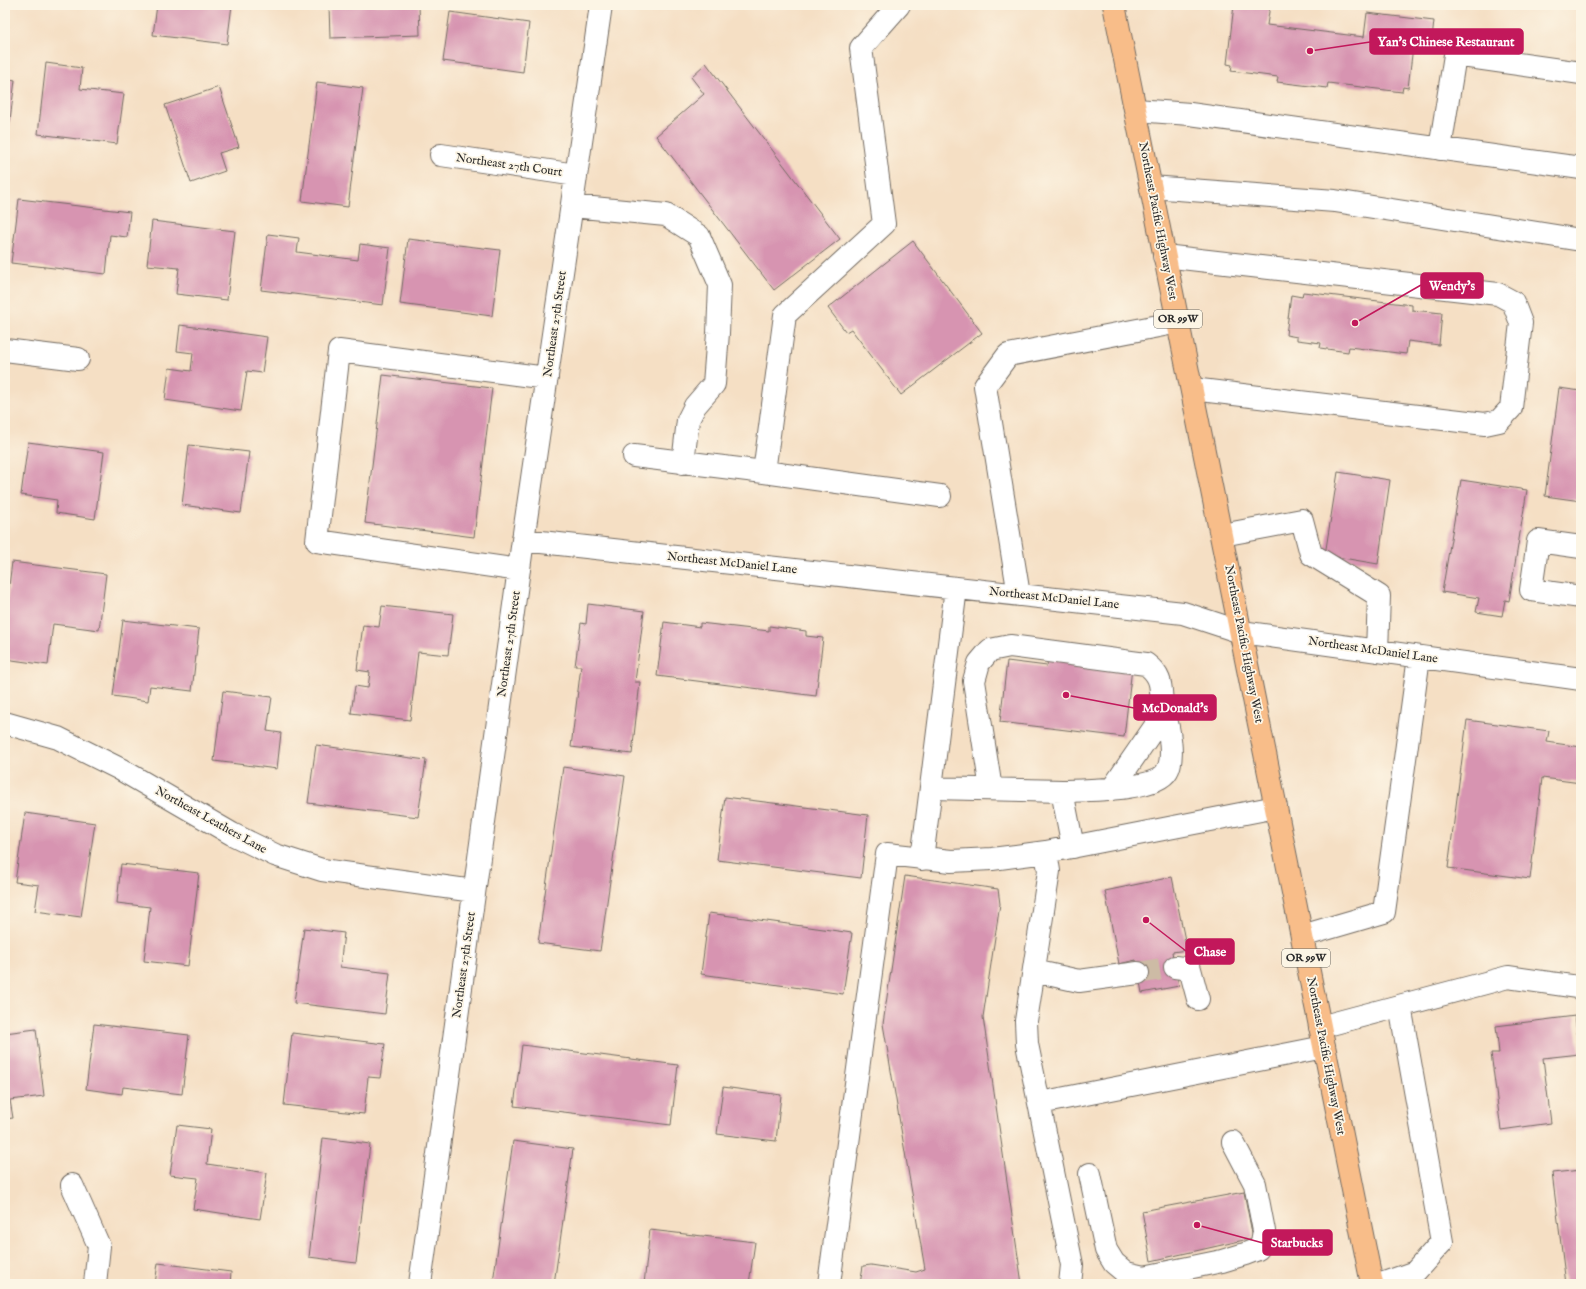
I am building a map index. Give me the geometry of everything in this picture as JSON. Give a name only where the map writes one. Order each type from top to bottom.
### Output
[{"type":"highway","name":"Northeast Pacific Highway West","points":[[1114,5],[1372,1284]]},
{"type":"street","name":"Northeast 27th Street","points":[[420,1284],[523,540],[601,5]]},
{"type":"street","points":[[764,472],[785,315],[884,224],[861,48],[899,5]]},
{"type":"street","points":[[1440,149],[1455,55],[1581,73]]},
{"type":"street","points":[[1136,110],[1190,114],[1581,168]]},
{"type":"street","name":"Northeast 27th Court","points":[[441,155],[576,175]]},
{"type":"street","points":[[1151,187],[1335,201],[1581,240]]},
{"type":"street","points":[[572,206],[666,215],[699,236],[720,285],[718,333],[714,384],[695,406],[688,420],[683,462]]},
{"type":"street","points":[[1164,256],[1498,294],[1514,302],[1521,323],[1511,408],[1499,421],[1485,424],[1192,389]]},
{"type":"street","points":[[1019,595],[985,386],[1008,355],[1179,322]]},
{"type":"street","points":[[5,350],[78,359]]},
{"type":"street","points":[[519,570],[317,541],[339,351],[547,378]]},
{"type":"street","points":[[634,456],[940,496]]},
{"type":"street","points":[[1222,535],[1302,520],[1311,554],[1379,596],[1377,651]]},
{"type":"street","name":"Northeast McDaniel Lane","points":[[523,540],[1183,613],[1241,632],[1581,679]]},
{"type":"street","points":[[1581,547],[1538,541],[1531,590],[1581,597]]},
{"type":"street","points":[[922,859],[956,588]]},
{"type":"street","points":[[991,789],[974,681],[979,663],[990,650],[1010,646],[1146,664],[1155,671],[1162,687],[1162,704],[1156,725],[1112,788]]},
{"type":"street","points":[[1302,936],[1384,912],[1419,657]]},
{"type":"street","points":[[931,788],[1062,791],[1143,785],[1160,778],[1168,770],[1171,750],[1168,724],[1162,704]]},
{"type":"street","name":"Northeast Leathers Lane","points":[[5,723],[58,738],[120,769],[232,834],[275,855],[322,870],[474,891]]},
{"type":"street","points":[[1062,791],[1072,847]]},
{"type":"street","points":[[829,1284],[887,854],[951,861],[992,859],[1046,852],[1276,807]]},
{"type":"street","points":[[1046,852],[1049,871],[1026,1021],[1027,1044],[1072,1265],[1070,1284]]},
{"type":"street","points":[[1175,967],[1190,969],[1198,999]]},
{"type":"street","points":[[1034,971],[1079,981],[1138,974]]},
{"type":"street","points":[[1040,1103],[1322,1037],[1400,1006],[1508,977],[1578,987],[1581,989]]},
{"type":"street","points":[[1381,1284],[1415,1272],[1442,1242],[1400,1006]]},
{"type":"street","points":[[1090,1174],[1106,1250],[1114,1263],[1126,1273],[1144,1277],[1222,1261],[1245,1254],[1258,1248],[1262,1242],[1264,1231],[1255,1184],[1233,1142]]},
{"type":"street","points":[[72,1185],[99,1246],[95,1284]]},
{"type":"building","points":[[157,5],[232,5],[227,44],[153,35]]},
{"type":"building","points":[[329,5],[419,5],[420,35],[330,38]]},
{"type":"building","points":[[1234,5],[1270,5],[1267,25],[1364,37],[1367,13],[1434,21],[1432,39],[1414,38],[1408,88],[1403,87],[1402,92],[1328,83],[1327,88],[1277,82],[1278,77],[1231,71],[1232,65],[1227,64]]},
{"type":"building","points":[[450,12],[529,23],[523,72],[443,61]]},
{"type":"building","points":[[46,63],[82,68],[80,89],[124,94],[117,144],[38,134]]},
{"type":"building","points":[[706,63],[840,239],[774,290],[656,136],[704,94],[691,77]]},
{"type":"building","points":[[5,78],[15,80],[9,128],[5,127]]},
{"type":"building","points":[[317,82],[363,88],[348,207],[302,201]]},
{"type":"building","points":[[219,87],[239,147],[219,153],[225,171],[191,183],[165,105]]},
{"type":"building","points":[[19,199],[130,212],[127,237],[110,235],[106,274],[11,263]]},
{"type":"building","points":[[152,221],[235,231],[227,300],[176,294],[179,268],[147,265]]},
{"type":"building","points":[[268,234],[299,238],[297,252],[358,260],[360,244],[390,248],[383,305],[261,290]]},
{"type":"building","points":[[408,239],[500,250],[492,316],[400,304]]},
{"type":"building","points":[[913,241],[982,333],[901,395],[851,329],[846,332],[828,308]]},
{"type":"building","points":[[1303,292],[1412,305],[1412,310],[1442,313],[1439,345],[1408,341],[1406,354],[1349,347],[1348,352],[1320,348],[1321,343],[1297,340],[1297,337],[1286,335],[1291,295],[1302,297]]},
{"type":"building","points":[[180,325],[267,337],[262,373],[247,371],[241,411],[165,400],[169,368],[191,371],[193,353],[177,351]]},
{"type":"building","points":[[383,375],[492,388],[474,537],[365,523]]},
{"type":"building","points":[[1559,388],[1581,391],[1581,501],[1545,496]]},
{"type":"building","points":[[28,442],[104,452],[95,519],[56,513],[57,500],[21,495]]},
{"type":"building","points":[[189,445],[249,452],[241,513],[182,505]]},
{"type":"building","points":[[1338,472],[1390,480],[1378,564],[1325,555]]},
{"type":"building","points":[[1461,480],[1527,490],[1509,601],[1505,600],[1502,616],[1476,612],[1479,598],[1442,592]]},
{"type":"building","points":[[12,562],[106,574],[99,630],[53,624],[48,665],[5,659],[5,618]]},
{"type":"building","points":[[588,604],[644,611],[635,682],[640,682],[632,754],[571,747],[581,666],[575,666],[581,623],[586,624]]},
{"type":"building","points":[[382,606],[453,614],[448,655],[418,652],[410,720],[351,713],[355,686],[368,688],[370,672],[357,670],[363,625],[379,627]]},
{"type":"building","points":[[123,620],[199,629],[192,691],[150,686],[148,701],[113,696]]},
{"type":"building","points":[[664,622],[700,627],[700,623],[769,631],[769,626],[806,631],[806,636],[823,638],[816,696],[657,676]]},
{"type":"building","points":[[1048,658],[1132,668],[1124,737],[1000,722],[1007,661],[1047,666]]},
{"type":"building","points":[[223,691],[272,697],[267,731],[281,733],[277,769],[214,761]]},
{"type":"building","points":[[1467,720],[1549,731],[1547,742],[1581,747],[1581,783],[1542,778],[1530,879],[1448,868]]},
{"type":"building","points":[[316,745],[426,760],[418,817],[308,803]]},
{"type":"building","points":[[563,767],[625,776],[600,951],[538,943]]},
{"type":"building","points":[[725,797],[868,815],[861,878],[717,860]]},
{"type":"building","points":[[25,813],[95,823],[81,917],[35,911],[39,885],[15,882]]},
{"type":"building","points":[[121,864],[199,873],[188,966],[144,961],[150,907],[117,903]]},
{"type":"building","points":[[905,876],[998,889],[1000,904],[983,1017],[1022,1284],[860,1284],[863,1266],[871,1265],[916,1272],[925,1269],[883,1024]]},
{"type":"building","points":[[1172,877],[1187,950],[1172,952],[1179,986],[1142,993],[1136,960],[1119,964],[1105,891]]},
{"type":"building","points":[[709,913],[852,933],[843,994],[701,974]]},
{"type":"building","points":[[304,928],[344,933],[340,967],[390,973],[385,1014],[294,1003]]},
{"type":"building","points":[[1575,1016],[1580,1054],[1543,1058],[1551,1123],[1501,1130],[1491,1053],[1499,1053],[1496,1026]]},
{"type":"building","points":[[94,1024],[189,1035],[182,1094],[123,1087],[122,1094],[86,1089]]},
{"type":"building","points":[[36,1029],[44,1096],[10,1100],[13,1118],[5,1119],[5,1033]]},
{"type":"building","points":[[292,1033],[385,1044],[380,1078],[368,1077],[364,1114],[284,1105]]},
{"type":"building","points":[[522,1045],[678,1065],[671,1125],[514,1106]]},
{"type":"building","points":[[723,1087],[781,1095],[776,1141],[717,1134]]},
{"type":"building","points":[[177,1125],[211,1129],[207,1164],[267,1173],[260,1219],[193,1209],[198,1178],[170,1175]]},
{"type":"building","points":[[323,1138],[370,1144],[356,1263],[309,1257]]},
{"type":"building","points":[[513,1141],[573,1149],[554,1284],[504,1284],[493,1282]]},
{"type":"building","points":[[1581,1170],[1581,1284],[1566,1284],[1552,1173]]},
{"type":"building","points":[[1244,1192],[1253,1238],[1151,1261],[1142,1211]]},
{"type":"building","points":[[650,1230],[755,1242],[749,1284],[644,1284]]},
{"type":"building","points":[[158,1263],[231,1272],[230,1284],[155,1284]]},
{"type":"tunnel","points":[[1138,973],[1175,967]]},
{"type":"place","name":"Yan's Chinese Restaurant","points":[[1310,51]]},
{"type":"place","name":"Wendy's","points":[[1355,323]]},
{"type":"place","name":"McDonald's","points":[[1066,695]]},
{"type":"place","name":"Chase","points":[[1146,920]]},
{"type":"place","name":"Starbucks","points":[[1197,1225]]}]
